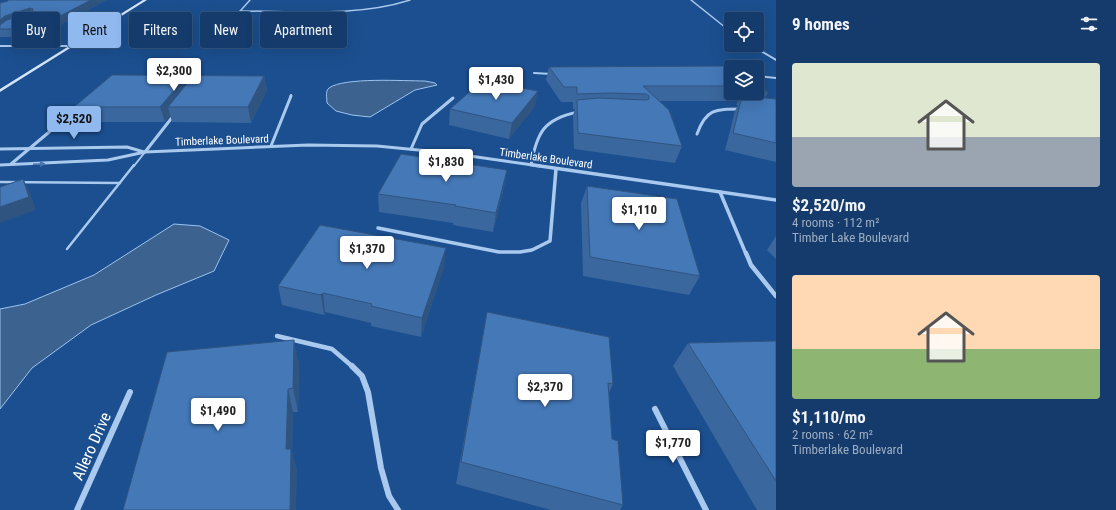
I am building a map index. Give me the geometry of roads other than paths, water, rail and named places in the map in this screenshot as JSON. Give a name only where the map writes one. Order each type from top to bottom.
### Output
[{"type":"main road","points":[[121,15],[145,0]]},
{"type":"main road","points":[[0,91],[68,47]]},
{"type":"street","points":[[240,11],[250,0]]},
{"type":"street","points":[[240,11],[344,11],[392,6],[410,0]]},
{"type":"street","points":[[691,0],[724,26]]},
{"type":"street","points":[[0,46],[68,46]]},
{"type":"street","points":[[763,52],[776,60]]},
{"type":"street","points":[[534,73],[559,74]]},
{"type":"street","points":[[764,77],[776,78]]},
{"type":"street","points":[[271,146],[291,95]]},
{"type":"street","points":[[411,149],[422,124],[454,98]]},
{"type":"street","points":[[10,165],[83,103]]},
{"type":"street","points":[[697,134],[703,118],[707,115],[716,111],[743,109]]},
{"type":"street","points":[[0,165],[108,160],[145,152],[178,111]]},
{"type":"street","points":[[531,165],[534,145],[548,122],[557,116],[582,112]]},
{"type":"street","name":"Timberlake Boulevard","points":[[145,152],[271,146],[359,146],[411,149],[776,200]]},
{"type":"street","points":[[0,149],[127,147],[145,152]]},
{"type":"street","points":[[378,228],[499,252],[520,252],[537,248],[550,241],[556,169]]},
{"type":"street","points":[[720,192],[751,265],[776,296]]},
{"type":"street","points":[[277,336],[332,350],[347,360],[362,376],[368,392],[380,468],[389,496],[398,510]]},
{"type":"street","name":"Allero Drive","points":[[77,510],[130,392]]},
{"type":"street","points":[[656,409],[706,510]]},
{"type":"lane","points":[[67,249],[145,152]]},
{"type":"lane","points":[[0,182],[120,183]]},
{"type":"water","points":[[390,80],[425,81],[435,83],[437,85],[415,90],[370,117],[336,111],[327,103],[327,93],[329,88],[348,82]]},
{"type":"water","points":[[174,224],[200,226],[229,240],[214,271],[156,295],[91,325],[32,368],[0,409],[0,309],[25,304],[94,275]]}]
